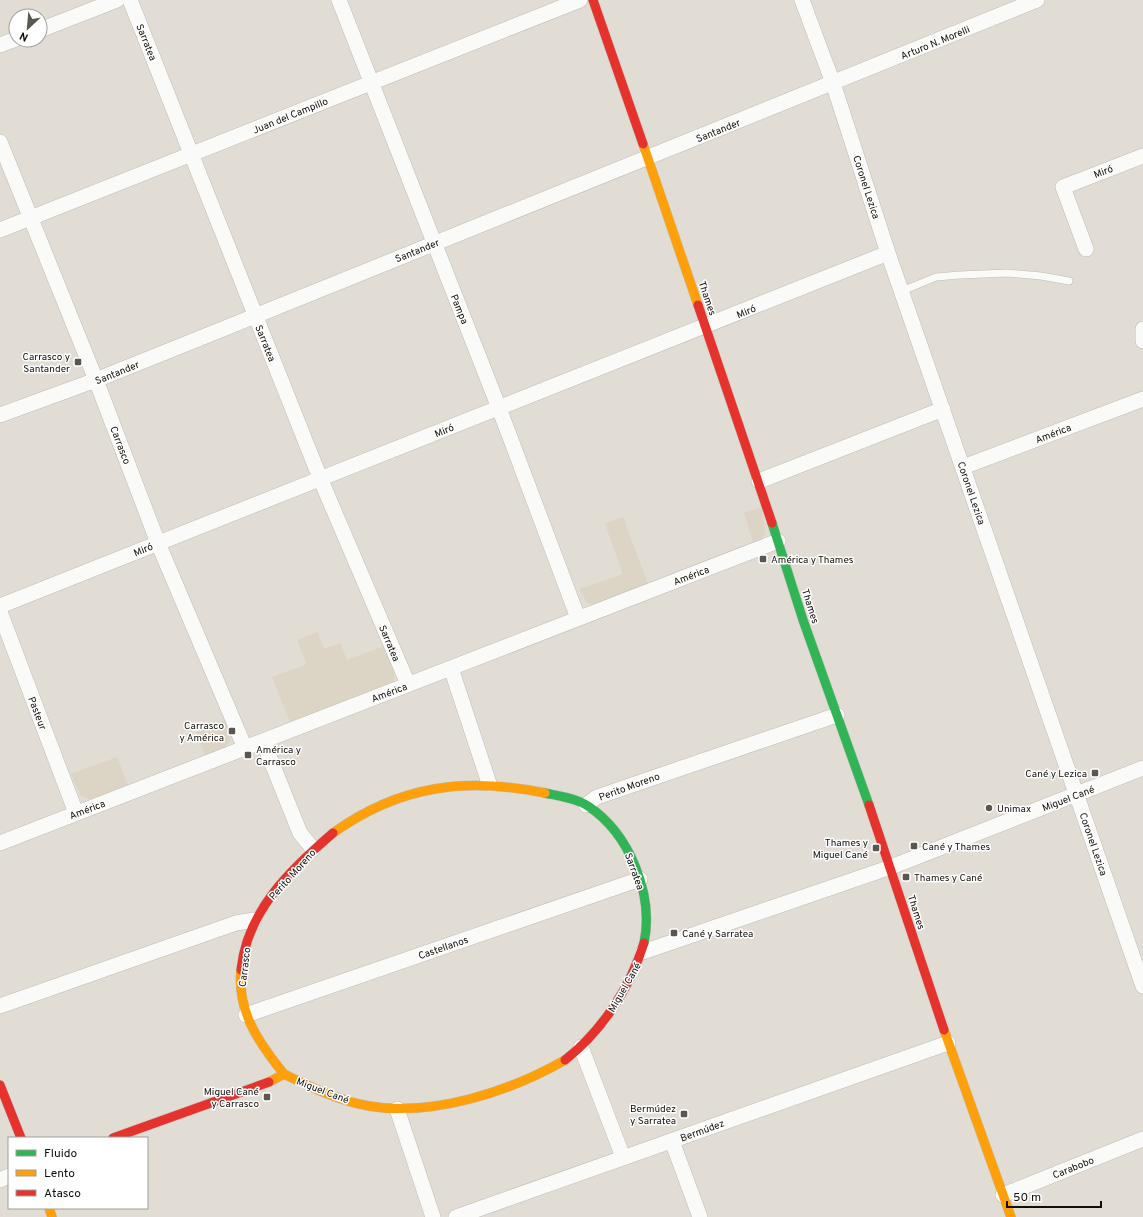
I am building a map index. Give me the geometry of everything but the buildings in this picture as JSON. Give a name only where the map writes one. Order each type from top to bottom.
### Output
[{"type":"street","points":[[48,27],[117,0]]},
{"type":"street","name":"Sarratea","points":[[130,0],[320,478],[408,684]]},
{"type":"street","name":"Pampa","points":[[339,0],[499,408],[578,618]]},
{"type":"street","name":"Juan del Campillo","points":[[0,230],[580,0]]},
{"type":"street","name":"Thames","points":[[593,0],[759,481],[778,542],[837,715],[891,867],[948,1043],[1011,1217]]},
{"type":"street","name":"Coronel Lezica","points":[[802,0],[833,83],[888,253],[1143,986]]},
{"type":"street","name":"Arturo N. Morelli","points":[[833,83],[1037,0]]},
{"type":"street","name":"Santander","points":[[0,415],[96,380],[833,83]]},
{"type":"street","name":"Carrasco","points":[[0,142],[96,380],[158,543],[245,748]]},
{"type":"street","name":"Miró","points":[[1086,249],[1063,187],[1143,156]]},
{"type":"street","name":"Miró","points":[[0,606],[320,478],[706,327],[888,253]]},
{"type":"street","name":"América","points":[[963,467],[1143,399]]},
{"type":"street","points":[[759,481],[943,409]]},
{"type":"street","name":"América","points":[[0,843],[578,618],[778,542]]},
{"type":"street","name":"Pasteur","points":[[0,612],[76,813]]},
{"type":"street","points":[[450,668],[489,783]]},
{"type":"street","name":"Perito Moreno","points":[[254,920],[270,897],[313,848],[350,821],[381,805],[436,787],[489,783],[519,787],[586,805],[597,797],[837,715]]},
{"type":"street","points":[[263,741],[300,833],[313,848]]},
{"type":"street","name":"Miguel Cané","points":[[116,1137],[267,1082],[284,1074],[347,1101],[369,1106],[397,1109],[426,1107],[454,1102],[501,1089],[543,1071],[581,1047],[612,1011],[643,952],[891,867],[1143,768]]},
{"type":"street","name":"Sarratea","points":[[586,805],[626,847],[640,879],[647,907],[647,930],[643,952]]},
{"type":"street","name":"Castellanos","points":[[246,1015],[640,879]]},
{"type":"street","points":[[0,1006],[236,923],[254,920]]},
{"type":"street","name":"Carrasco","points":[[254,920],[245,951],[240,982],[241,997],[246,1015],[260,1042],[284,1074]]},
{"type":"street","name":"Bermúdez","points":[[456,1217],[479,1213],[623,1157],[948,1043]]},
{"type":"street","points":[[581,1047],[623,1157]]},
{"type":"street","points":[[0,1085],[21,1137]]},
{"type":"street","points":[[397,1109],[433,1217]]},
{"type":"street","name":"Carabobo","points":[[1003,1195],[1143,1139]]},
{"type":"street","points":[[672,1141],[700,1217]]},
{"type":"lane","points":[[902,290],[936,277],[960,275],[1007,273],[1041,276],[1069,281]]},
{"type":"shaded area","points":[[761,507],[766,535],[753,542],[744,513]]},
{"type":"shaded area","points":[[623,517],[648,584],[593,604],[587,603],[580,589],[623,574],[605,524]]},
{"type":"shaded area","points":[[317,632],[324,649],[340,643],[347,660],[384,646],[394,671],[394,681],[391,685],[291,724],[272,677],[307,664],[297,640]]},
{"type":"shaded area","points":[[225,720],[230,733],[230,741],[223,749],[205,756],[196,732]]},
{"type":"shaded area","points":[[117,757],[128,785],[91,800],[81,796],[71,774]]},
{"type":"traffic: fast","points":[[772,523],[803,620],[869,805]]},
{"type":"traffic: fast","points":[[545,793],[562,796],[583,803],[603,818],[616,832],[636,867],[642,886],[646,924],[644,943]]},
{"type":"traffic: slow","points":[[643,144],[698,305]]},
{"type":"traffic: slow","points":[[333,833],[358,817],[383,804],[409,795],[434,789],[461,786],[488,786],[516,788],[545,793]]},
{"type":"traffic: slow","points":[[241,970],[241,985],[246,1013],[258,1039],[284,1074]]},
{"type":"traffic: slow","points":[[944,1030],[1011,1217]]},
{"type":"traffic: slow","points":[[269,1082],[284,1074],[325,1093],[358,1104],[394,1108],[419,1108],[471,1099],[496,1091],[521,1082],[565,1060]]},
{"type":"traffic: slow","points":[[49,1209],[52,1217]]},
{"type":"traffic: jam","points":[[593,0],[643,144]]},
{"type":"traffic: jam","points":[[698,305],[772,523]]},
{"type":"traffic: jam","points":[[869,805],[944,1030]]},
{"type":"traffic: jam","points":[[241,970],[245,949],[261,910],[273,893],[301,862],[333,833]]},
{"type":"traffic: jam","points":[[565,1060],[591,1036],[613,1008],[631,976],[644,943]]},
{"type":"traffic: jam","points":[[116,1137],[269,1082]]},
{"type":"traffic: jam","points":[[0,1085],[21,1137]]},
{"type":"place","name":"Carrasco y Santander","points":[[78,362]]},
{"type":"place","name":"América y Thames","points":[[763,559]]},
{"type":"place","name":"Carrasco y América","points":[[232,731]]},
{"type":"place","name":"América y Carrasco","points":[[248,755]]},
{"type":"place","name":"Cané y Lezica","points":[[1095,773]]},
{"type":"place","name":"Unimax","points":[[989,808]]},
{"type":"place","name":"Cané y Thames","points":[[914,846]]},
{"type":"place","name":"Thames y Miguel Cané","points":[[876,848]]},
{"type":"place","name":"Thames y Cané","points":[[906,877]]},
{"type":"place","name":"Cané y Sarratea","points":[[674,933]]},
{"type":"place","name":"Miguel Cané y Carrasco","points":[[267,1097]]},
{"type":"place","name":"Bermúdez y Sarratea","points":[[684,1114]]}]
